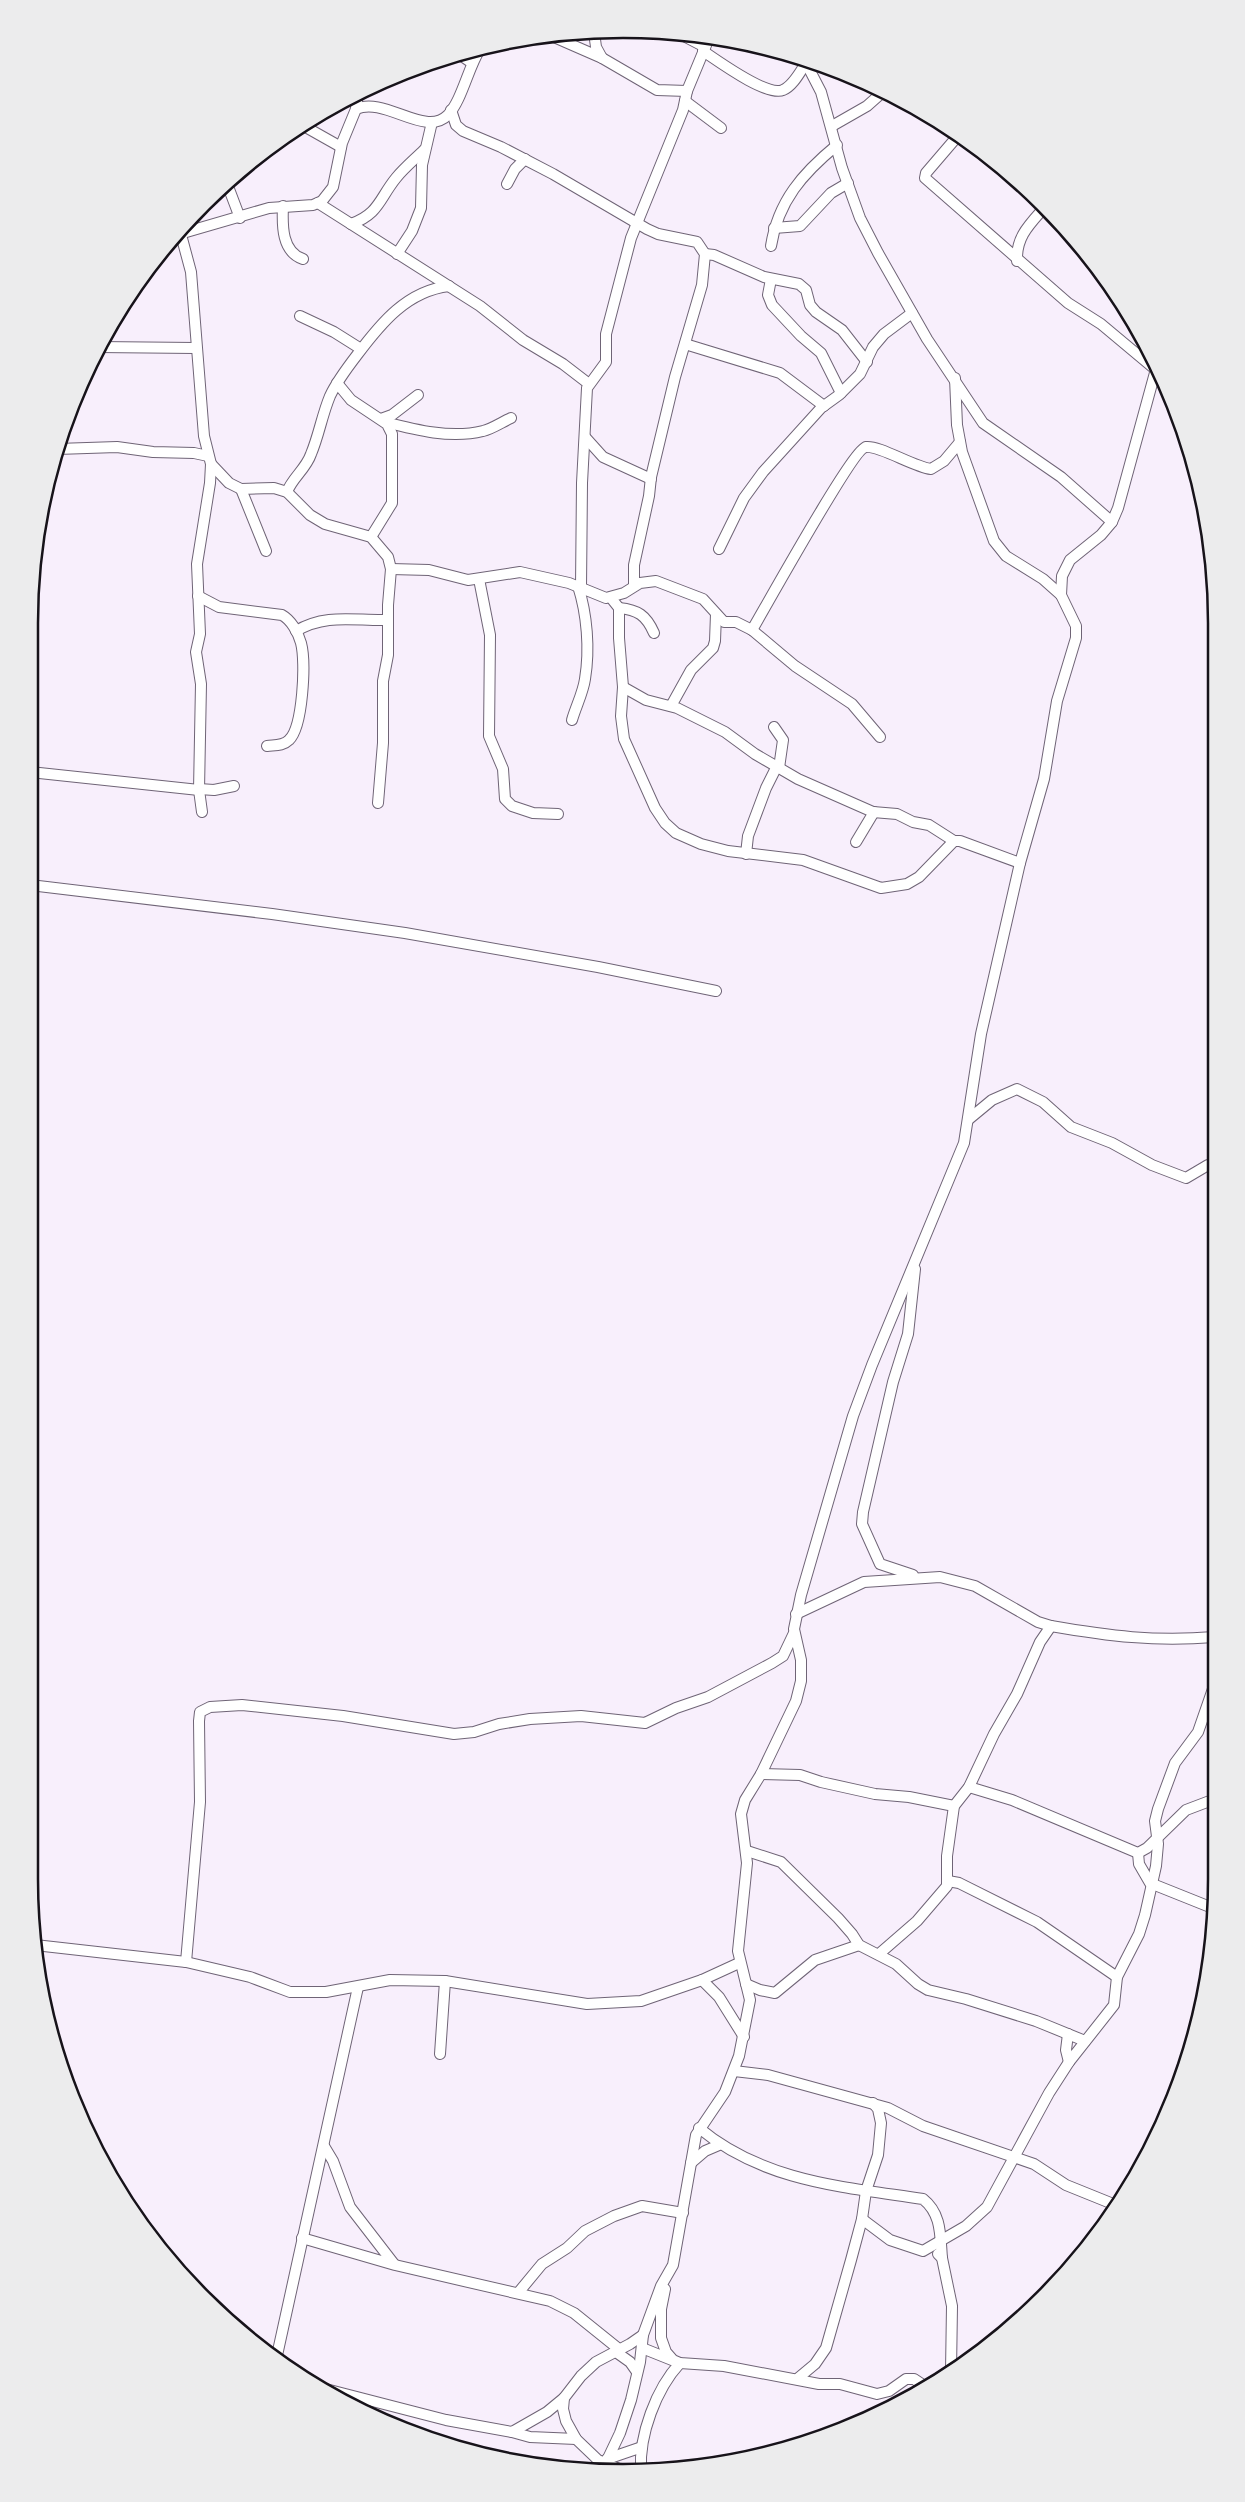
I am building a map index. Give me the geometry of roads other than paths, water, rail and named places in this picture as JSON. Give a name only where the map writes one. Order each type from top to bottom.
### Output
[{"type":"street","points":[[595,39],[596,47],[602,58]]},
{"type":"street","points":[[563,41],[602,58],[657,90],[686,96],[721,128]]},
{"type":"street","points":[[572,720],[585,683],[587,653],[580,586],[580,537],[588,384],[602,370],[606,362],[606,334],[622,269],[637,222],[706,46],[756,85],[773,91],[782,91],[787,88],[802,66]]},
{"type":"street","points":[[356,109],[372,105],[425,122],[432,122],[447,116],[476,56]]},
{"type":"street","points":[[466,59],[472,63]]},
{"type":"street","points":[[809,68],[821,92],[848,183],[865,226],[912,313],[983,423],[1061,477],[1112,522]]},
{"type":"street","points":[[832,126],[867,106],[878,96]]},
{"type":"street","points":[[189,231],[283,206],[318,203],[326,198],[333,187],[341,147],[356,109],[357,102]]},
{"type":"street","points":[[451,110],[456,124],[463,131],[525,159],[658,234],[696,242],[705,254],[702,285],[675,378],[651,479],[634,565],[634,586]]},
{"type":"street","points":[[397,254],[412,231],[421,208],[424,150],[432,122]]},
{"type":"street","points":[[309,129],[341,147]]},
{"type":"street","points":[[954,140],[924,177],[1017,261],[1068,303],[1102,324],[1145,361]]},
{"type":"street","points":[[771,246],[779,212],[791,190],[822,157],[837,145]]},
{"type":"street","points":[[351,224],[367,218],[374,212],[397,176],[424,150]]},
{"type":"street","points":[[507,184],[515,169],[525,159]]},
{"type":"street","points":[[774,228],[800,226],[831,193],[848,183]]},
{"type":"street","points":[[229,190],[240,218]]},
{"type":"street","points":[[318,203],[449,286],[588,384]]},
{"type":"street","points":[[283,206],[287,246],[294,256],[303,259]]},
{"type":"street","points":[[1017,261],[1017,248],[1021,236],[1040,213]]},
{"type":"street","points":[[181,239],[192,272],[196,348],[210,483],[197,564],[200,634],[196,652],[201,684],[202,709],[199,789],[202,812]]},
{"type":"street","points":[[705,254],[714,255],[771,278],[792,281],[804,287],[816,312],[842,330],[867,362]]},
{"type":"street","points":[[771,278],[768,296],[772,306],[821,354],[841,394]]},
{"type":"street","points":[[287,492],[289,486],[312,454],[325,408],[337,383],[361,349],[379,327],[408,301],[435,288],[449,286]]},
{"type":"street","points":[[719,549],[744,498],[763,472],[824,406],[841,394],[860,374],[878,340],[912,313]]},
{"type":"street","points":[[300,316],[334,332],[361,349]]},
{"type":"street","points":[[685,344],[780,373],[824,406]]},
{"type":"street","points":[[107,347],[196,348]]},
{"type":"street","points":[[186,1962],[200,1802],[199,1721],[200,1712],[210,1706],[242,1705],[343,1716],[454,1734],[474,1732],[499,1724],[555,1717],[605,1717],[645,1723],[676,1708],[708,1697],[783,1656],[794,1632],[796,1614],[853,1416],[917,1256],[958,1162],[969,1119],[981,1034],[1020,863],[1044,779],[1057,701],[1076,638],[1076,626],[1061,595],[1043,579],[1006,556],[994,541],[960,442],[955,378]]},
{"type":"street","points":[[1061,595],[1062,576],[1070,560],[1101,535],[1112,522],[1131,468],[1154,379]]},
{"type":"street","points":[[337,383],[351,400],[383,421],[427,432],[468,433],[485,431],[511,418]]},
{"type":"street","points":[[383,421],[418,395]]},
{"type":"street","points":[[371,536],[390,510],[393,496],[392,434],[383,421]]},
{"type":"street","points":[[585,437],[603,457],[651,479]]},
{"type":"street","points":[[752,630],[840,478],[860,450],[866,447],[879,450],[931,469],[944,461],[960,442]]},
{"type":"street","points":[[64,449],[117,446],[209,460],[229,483],[241,488],[274,488],[287,492],[310,515],[325,524],[371,536],[388,557],[391,569],[387,620],[388,655],[383,680],[383,743],[378,803]]},
{"type":"street","points":[[241,488],[266,551]]},
{"type":"street","points":[[391,569],[428,570],[460,579],[479,579],[508,572],[520,572],[580,586],[603,597],[611,598],[624,594],[634,586],[651,581],[671,586],[704,599],[724,622],[736,622],[752,630],[795,666],[852,704],[880,737]]},
{"type":"street","points":[[479,579],[490,635],[489,736],[503,770],[505,799],[512,806],[533,813],[558,814]]},
{"type":"street","points":[[198,596],[219,607],[282,615],[296,631],[301,643],[303,665],[298,720],[290,740],[284,744],[267,746]]},
{"type":"street","points":[[611,598],[618,608],[623,687],[621,716],[624,739],[659,815],[670,828],[685,837],[713,847],[746,854],[803,860],[881,888],[907,884],[919,877],[954,841]]},
{"type":"street","points":[[618,608],[630,609],[642,614],[654,633]]},
{"type":"street","points":[[671,706],[691,670],[713,648],[716,614]]},
{"type":"street","points":[[296,631],[306,625],[338,618],[387,620]]},
{"type":"street","points":[[623,687],[646,700],[671,706],[734,738],[798,779],[874,812],[897,814],[913,822],[928,825],[954,841],[960,841],[1020,863]]},
{"type":"street","points":[[746,854],[748,836],[766,788],[778,767],[782,740],[774,728]]},
{"type":"street","points":[[38,773],[199,789],[214,790],[234,786]]},
{"type":"street","points":[[856,842],[874,812]]},
{"type":"street","points":[[38,886],[369,928],[491,947],[716,991]]},
{"type":"street","points":[[969,1119],[992,1100],[1017,1089],[1043,1102],[1071,1127],[1112,1143],[1171,1174],[1186,1178],[1208,1165]]},
{"type":"street","points":[[917,1256],[908,1334],[865,1496],[862,1524],[880,1564],[919,1576]]},
{"type":"street","points":[[796,1614],[864,1582],[919,1576],[940,1577],[975,1586],[1038,1622],[1051,1626],[1141,1639],[1175,1640],[1208,1637]]},
{"type":"street","points":[[879,1954],[928,1910],[943,1892],[948,1881],[947,1856],[954,1806],[969,1787],[994,1734],[1017,1694],[1040,1642],[1051,1626]]},
{"type":"street","points":[[606,2464],[625,2421],[637,2372],[643,2335],[659,2291],[674,2260],[699,2128],[719,2102],[734,2071],[744,2037],[750,2004],[739,1963],[739,1934],[747,1851],[741,1814],[745,1800],[761,1774],[791,1714],[799,1688],[802,1660],[794,1632]]},
{"type":"street","points":[[862,2219],[890,2240],[923,2251],[966,2226],[986,2208],[996,2188],[1016,2157],[1027,2131],[1035,2122],[1049,2093],[1069,2062],[1114,2005],[1117,1977],[1142,1925],[1150,1883],[1156,1866],[1155,1821],[1158,1809],[1175,1763],[1198,1732],[1208,1703]]},
{"type":"street","points":[[761,1774],[800,1775],[821,1782],[875,1794],[954,1806]]},
{"type":"street","points":[[969,1787],[1012,1800],[1138,1853]]},
{"type":"street","points":[[1138,1853],[1147,1848],[1156,1837],[1186,1810],[1208,1802]]},
{"type":"street","points":[[747,1851],[774,1859],[790,1870],[852,1934],[859,1945],[896,1964],[918,1984],[928,1990],[966,1998],[1086,2041]]},
{"type":"street","points":[[1138,1853],[1139,1864],[1150,1883],[1207,1905]]},
{"type":"street","points":[[948,1881],[959,1883],[1037,1922],[1117,1977]]},
{"type":"street","points":[[746,1984],[775,1993],[815,1960],[859,1945]]},
{"type":"street","points":[[42,1946],[186,1962],[250,1977],[290,1992],[326,1992],[390,1980],[445,1981],[587,2004],[640,2002],[702,1980],[739,1963]]},
{"type":"street","points":[[702,1980],[719,1997],[744,2037]]},
{"type":"street","points":[[440,2054],[445,1981]]},
{"type":"street","points":[[278,2352],[358,1987]]},
{"type":"street","points":[[1068,2034],[1066,2050],[1069,2062]]},
{"type":"street","points":[[739,2056],[756,2072]]},
{"type":"street","points":[[734,2071],[756,2072],[893,2110],[922,2126],[1016,2157],[1043,2169],[1071,2187],[1110,2203]]},
{"type":"street","points":[[797,2379],[815,2364],[826,2348],[862,2219],[866,2192],[878,2156],[881,2123],[878,2110],[873,2103]]},
{"type":"street","points":[[699,2128],[719,2145],[794,2177],[835,2187],[924,2199],[931,2205],[936,2214],[942,2239],[942,2258],[952,2306],[950,2364]]},
{"type":"street","points":[[691,2163],[705,2150],[719,2145]]},
{"type":"street","points":[[324,2146],[333,2161],[350,2207],[395,2265]]},
{"type":"street","points":[[518,2293],[542,2264],[567,2248],[585,2232],[607,2220],[642,2206],[683,2213]]},
{"type":"street","points":[[302,2238],[395,2265],[518,2293],[563,2306],[618,2351],[630,2362],[637,2372]]},
{"type":"street","points":[[929,2249],[942,2258]]},
{"type":"street","points":[[668,2274],[661,2309],[661,2338],[666,2352],[676,2362]]},
{"type":"street","points":[[512,2432],[547,2412],[564,2398],[581,2376],[596,2362],[643,2335]]},
{"type":"street","points":[[642,2348],[676,2362],[724,2366],[819,2384],[840,2384],[862,2392],[877,2394],[888,2391],[906,2379],[914,2379],[920,2383]]},
{"type":"street","points":[[641,2464],[642,2447],[660,2392],[676,2362]]},
{"type":"street","points":[[345,2394],[446,2420],[530,2437],[576,2439]]},
{"type":"street","points":[[564,2398],[563,2409],[566,2421],[576,2439],[591,2455],[603,2463]]},
{"type":"street","points":[[608,2464],[642,2447]]},
{"type":"street","points":[[591,2455],[593,2463]]}]
